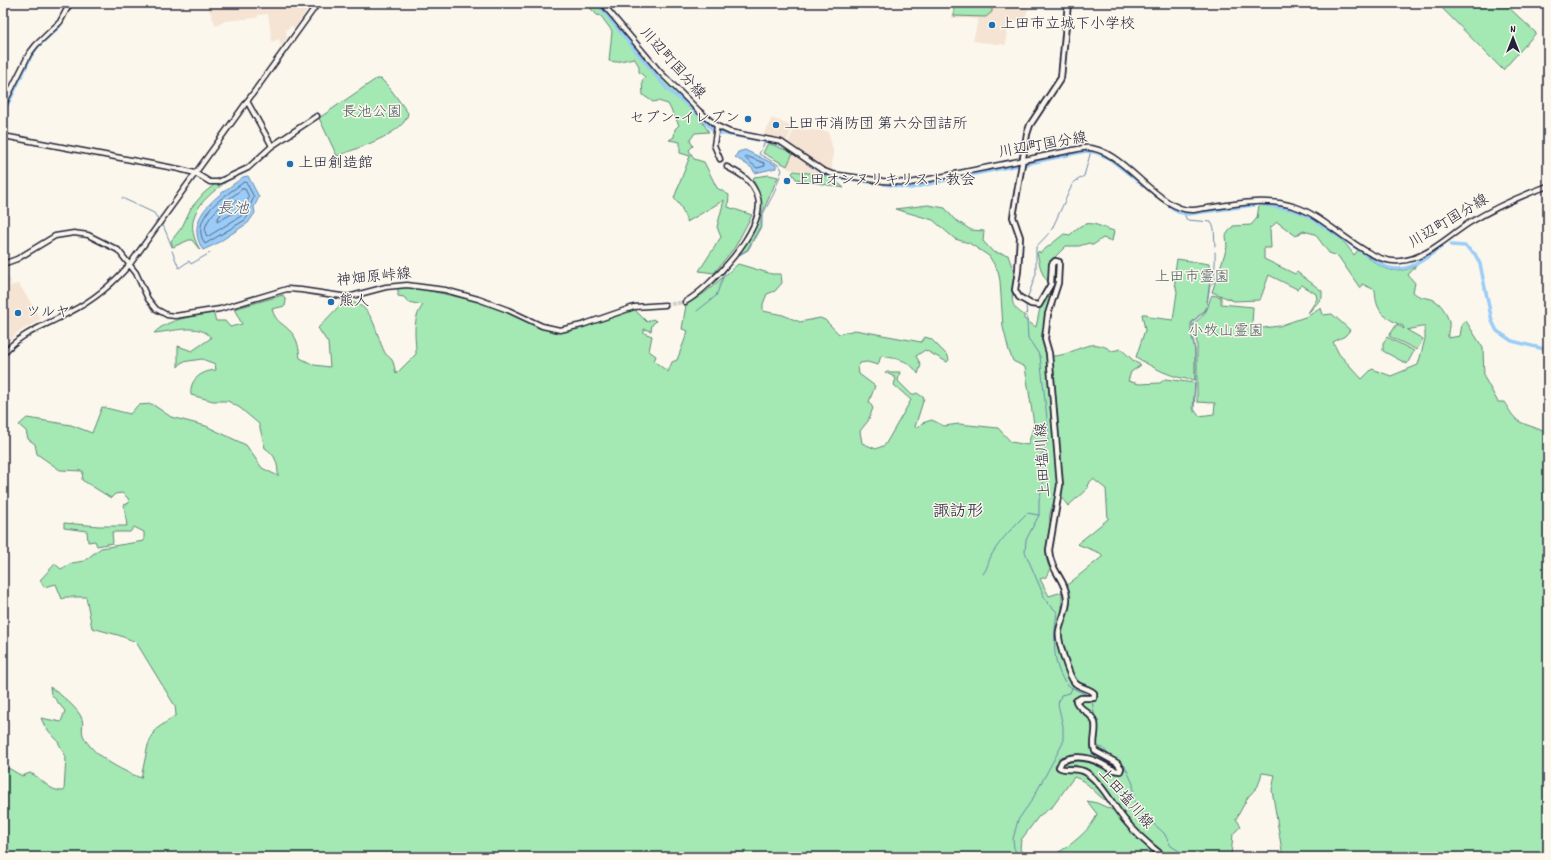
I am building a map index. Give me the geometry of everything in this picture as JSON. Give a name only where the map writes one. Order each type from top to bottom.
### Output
[{"type":"main road","name":"上田塩川線","points":[[1068,3],[1061,78],[1030,125],[1024,148],[1013,217],[1020,237],[1018,271],[1015,286],[1017,295],[1031,304],[1039,305],[1051,284],[1053,262],[1059,262],[1058,283],[1048,314],[1045,342],[1049,353],[1060,485],[1049,558],[1053,569],[1062,581],[1067,598],[1059,639],[1064,658],[1075,683],[1094,693],[1094,698],[1081,698],[1076,702],[1077,705],[1091,715],[1095,723],[1095,751],[1117,763],[1121,768],[1120,771],[1115,771],[1101,763],[1078,757],[1062,761],[1059,767],[1063,769],[1080,769],[1087,772],[1100,785],[1132,830],[1164,857]]},
{"type":"street","points":[[3,106],[29,54],[36,45],[60,22],[70,3]]},
{"type":"street","points":[[3,354],[12,344],[27,333],[69,313],[98,295],[130,264],[318,3]]},
{"type":"street","name":"川辺町国分線","points":[[602,3],[660,72],[699,111],[717,126],[730,132],[785,143],[826,172],[883,181],[917,182],[1083,148],[1094,148],[1108,154],[1170,203],[1184,210],[1194,210],[1255,201],[1270,201],[1295,207],[1314,216],[1375,256],[1396,262],[1416,258],[1492,210],[1511,200],[1548,186]]},
{"type":"street","points":[[247,101],[272,146]]},
{"type":"street","points":[[9,137],[196,173],[206,180],[218,182],[248,168],[272,146],[317,116]]},
{"type":"street","points":[[717,126],[714,145],[720,159]]},
{"type":"street","points":[[685,302],[697,294],[731,259],[748,236],[756,218],[758,199],[751,184],[744,177],[727,167]]},
{"type":"street","name":"神畑原峠線","points":[[3,264],[17,259],[55,236],[74,233],[88,235],[118,250],[130,264],[148,299],[156,309],[167,315],[175,316],[220,309],[287,289],[348,297],[386,287],[407,285],[444,290],[478,299],[508,310],[546,328],[560,330],[582,325],[634,307],[665,305]]},
{"type":"shaded area","points":[[206,3],[307,3],[310,6],[295,28],[291,26],[286,30],[287,38],[281,46],[279,39],[272,42],[268,14],[259,15],[256,18],[225,21],[216,26]]},
{"type":"shaded area","name":"上田市立城下小学校","points":[[953,3],[1029,3],[1025,21],[1007,21],[1006,45],[973,41],[978,19],[952,18]]},
{"type":"shaded area","points":[[772,118],[793,127],[787,141],[765,136],[764,133]]},
{"type":"shaded area","points":[[794,129],[828,131],[833,150],[832,171],[824,168],[788,142]]},
{"type":"shaded area","points":[[793,153],[818,172],[816,174],[788,169],[787,166]]},
{"type":"shaded area","points":[[3,267],[11,282],[9,286],[19,284],[41,319],[17,333],[3,347]]},
{"type":"green space","points":[[592,3],[595,3],[688,100],[709,132],[695,133],[690,140],[693,146],[689,150],[694,159],[704,162],[717,188],[729,195],[728,207],[752,215],[735,247],[714,273],[699,271],[721,237],[717,227],[724,200],[687,222],[681,207],[674,198],[690,156],[680,153],[680,142],[669,140],[674,137],[675,129],[679,125],[668,104],[658,101],[653,102],[643,95],[642,81],[645,77],[639,72],[639,66],[634,58],[616,62],[609,61],[612,31],[601,16],[597,15],[591,9]]},
{"type":"green space","points":[[954,3],[992,3],[992,12],[986,17],[954,16]]},
{"type":"green space","points":[[1437,3],[1504,3],[1536,33],[1503,70]]},
{"type":"green space","name":"長池公園","points":[[376,79],[381,79],[389,87],[408,113],[405,121],[398,128],[378,140],[337,156],[319,118]]},
{"type":"green space","points":[[768,143],[793,153],[787,166],[763,153]]},
{"type":"green space","points":[[794,171],[832,179],[844,188],[796,179],[792,173]]},
{"type":"green space","points":[[769,175],[778,177],[761,216],[761,225],[747,250],[738,255],[755,229],[758,219],[760,199],[753,180],[754,177]]},
{"type":"green space","points":[[230,179],[204,201],[194,218],[194,238],[200,250],[192,240],[173,247],[171,241],[182,227],[191,208],[204,193],[215,184]]},
{"type":"green space","points":[[928,205],[945,208],[954,219],[971,230],[984,231],[983,241],[993,252],[1008,255],[1014,274],[1013,302],[1018,311],[1024,315],[1024,319],[1036,327],[1040,308],[1052,285],[1043,275],[1037,253],[1039,251],[1040,253],[1064,234],[1070,235],[1076,229],[1086,224],[1095,224],[1114,231],[1112,241],[1103,238],[1093,245],[1089,243],[1079,246],[1066,246],[1055,257],[1058,268],[1057,280],[1047,318],[1045,342],[1048,353],[1058,489],[1051,510],[1046,554],[1050,569],[1046,577],[1040,579],[1049,596],[1062,592],[1062,611],[1057,633],[1057,642],[1070,678],[1092,694],[1092,696],[1078,696],[1073,701],[1077,707],[1091,720],[1093,731],[1091,748],[1097,755],[1114,763],[1119,770],[1095,761],[1076,757],[1060,760],[1055,766],[1057,770],[1076,770],[1087,775],[1100,788],[1107,798],[1106,800],[1084,782],[1074,777],[1053,806],[1039,816],[1021,840],[1020,848],[1023,857],[3,857],[3,768],[10,769],[22,776],[30,773],[49,787],[58,791],[64,791],[66,757],[57,740],[45,727],[41,718],[61,722],[65,711],[51,694],[50,687],[68,702],[80,715],[83,721],[83,735],[87,743],[100,756],[125,771],[141,778],[148,745],[155,730],[176,715],[175,706],[136,642],[118,635],[92,628],[86,597],[66,597],[62,599],[56,584],[44,587],[40,580],[55,564],[61,569],[72,563],[84,561],[101,548],[144,541],[144,532],[134,527],[130,532],[112,532],[113,543],[97,546],[95,541],[88,542],[87,531],[64,528],[64,523],[99,526],[127,526],[124,505],[129,503],[128,498],[122,493],[115,494],[111,498],[82,480],[83,471],[60,470],[37,454],[35,444],[28,439],[26,431],[19,425],[27,418],[71,425],[92,433],[102,407],[130,414],[138,405],[152,404],[171,417],[206,426],[246,445],[262,468],[278,476],[276,460],[265,448],[259,424],[240,408],[228,401],[213,401],[191,395],[192,385],[197,377],[205,372],[216,370],[215,364],[202,359],[182,362],[178,367],[178,346],[192,351],[211,338],[200,330],[193,329],[154,333],[160,328],[174,321],[213,312],[216,321],[225,321],[230,327],[242,324],[234,309],[283,295],[286,301],[285,306],[272,309],[277,320],[288,329],[297,341],[300,358],[314,365],[330,367],[328,343],[318,328],[344,301],[354,303],[368,312],[385,353],[393,361],[396,374],[416,354],[416,323],[419,311],[423,305],[408,302],[404,297],[398,296],[398,286],[407,286],[491,304],[541,327],[558,331],[633,308],[647,322],[653,319],[656,321],[652,325],[651,331],[644,329],[644,333],[652,336],[649,351],[656,356],[654,361],[668,372],[672,362],[677,360],[688,331],[682,329],[686,305],[706,292],[738,264],[772,274],[781,274],[782,283],[775,291],[767,294],[763,304],[763,311],[783,315],[800,322],[820,318],[825,320],[839,334],[855,330],[921,342],[925,337],[931,339],[948,356],[949,360],[947,362],[925,350],[916,356],[921,365],[918,374],[911,365],[902,360],[892,358],[881,356],[878,365],[867,362],[860,363],[858,367],[859,374],[875,386],[869,402],[873,408],[868,421],[860,431],[862,443],[876,449],[885,445],[911,400],[894,385],[896,378],[885,372],[900,372],[898,381],[912,395],[917,393],[924,398],[915,427],[917,428],[922,423],[932,420],[944,426],[959,424],[998,428],[1011,442],[1028,445],[1034,424],[1025,367],[1013,361],[1009,351],[1003,327],[998,271],[989,256],[969,243],[955,239],[933,220],[895,209]]},
{"type":"green space","name":"小牧山霊園","points":[[1259,205],[1286,208],[1300,212],[1312,218],[1336,234],[1354,255],[1358,250],[1378,265],[1385,268],[1398,271],[1416,266],[1408,275],[1415,283],[1413,292],[1419,296],[1435,301],[1441,306],[1449,322],[1448,338],[1460,336],[1462,324],[1466,321],[1483,348],[1484,377],[1498,402],[1504,402],[1520,422],[1541,430],[1548,428],[1548,857],[1283,857],[1272,790],[1275,775],[1262,773],[1258,786],[1248,797],[1236,819],[1241,826],[1233,834],[1231,857],[1170,857],[1134,828],[1101,783],[1088,771],[1075,765],[1061,767],[1062,763],[1072,760],[1080,760],[1087,761],[1114,773],[1122,774],[1125,769],[1123,765],[1103,756],[1095,746],[1097,728],[1096,719],[1093,714],[1078,702],[1080,700],[1094,701],[1094,691],[1075,679],[1065,655],[1061,635],[1067,613],[1066,586],[1103,556],[1100,553],[1077,544],[1108,519],[1106,489],[1093,479],[1087,485],[1088,488],[1068,506],[1062,498],[1051,356],[1067,353],[1089,345],[1104,346],[1112,351],[1121,349],[1135,362],[1141,365],[1131,372],[1128,381],[1139,384],[1160,383],[1165,379],[1195,383],[1193,408],[1199,416],[1214,414],[1215,403],[1197,402],[1197,343],[1193,325],[1206,311],[1212,295],[1221,297],[1221,304],[1253,307],[1252,325],[1255,329],[1279,326],[1308,316],[1321,308],[1323,315],[1332,314],[1350,330],[1345,336],[1333,342],[1339,354],[1362,379],[1372,369],[1391,376],[1418,365],[1425,339],[1425,327],[1407,330],[1423,339],[1417,350],[1389,336],[1397,324],[1404,329],[1403,326],[1390,320],[1382,313],[1377,304],[1375,290],[1362,284],[1360,288],[1338,256],[1329,253],[1315,234],[1303,231],[1296,236],[1277,222],[1270,228],[1271,248],[1264,248],[1264,259],[1295,274],[1297,272],[1322,291],[1322,298],[1308,313],[1317,299],[1316,294],[1302,285],[1297,289],[1269,275],[1260,300],[1234,301],[1212,292],[1227,247],[1226,235],[1233,226],[1251,225],[1257,218]]},
{"type":"green space","name":"上田市霊園","points":[[1177,259],[1209,264],[1210,281],[1206,309],[1191,323],[1191,333],[1195,349],[1195,380],[1179,378],[1149,365],[1136,357],[1145,330],[1142,314],[1147,314],[1149,317],[1173,320],[1177,292],[1174,278]]},
{"type":"green space","points":[[1387,337],[1414,351],[1407,364],[1383,351],[1383,343]]},
{"type":"green space","points":[[1087,801],[1097,803],[1115,811],[1131,830],[1160,857],[1054,857],[1055,854],[1085,832],[1094,820],[1097,814]]},
{"type":"water","points":[[745,150],[776,165],[776,168],[755,173],[752,168],[735,157],[738,152]]},
{"type":"water","name":"長池","points":[[248,176],[259,197],[254,207],[255,213],[248,223],[216,244],[203,250],[198,238],[197,227],[200,217],[206,208],[224,191],[243,177]]},
{"type":"waterway","points":[[597,3],[667,89],[693,109],[713,130]]},
{"type":"waterway","points":[[3,114],[31,56],[37,47],[60,26]]},
{"type":"waterway","points":[[720,133],[776,143],[786,147]]},
{"type":"waterway","points":[[736,257],[748,250],[762,225],[762,216],[774,193],[782,170],[779,165],[759,154],[765,142]]},
{"type":"waterway","points":[[1025,164],[1086,151],[1095,152],[1109,158],[1178,212],[1188,214],[1254,205]]},
{"type":"waterway","points":[[1027,299],[1036,274],[1036,247],[1051,231],[1073,183],[1084,176],[1091,151]]},
{"type":"waterway","points":[[796,154],[825,175],[877,183]]},
{"type":"waterway","points":[[960,177],[1018,165]]},
{"type":"waterway","points":[[884,184],[911,188],[955,178]]},
{"type":"waterway","points":[[122,198],[154,213],[158,219]]},
{"type":"waterway","points":[[1259,204],[1294,210],[1307,215],[1382,265],[1390,268],[1406,268],[1420,262],[1441,247]]},
{"type":"waterway","points":[[1184,214],[1187,220],[1211,222],[1214,228],[1215,246]]},
{"type":"waterway","points":[[163,225],[172,247]]},
{"type":"waterway","points":[[1451,245],[1465,246],[1475,254],[1480,264],[1492,321],[1497,331],[1512,341],[1548,350]]},
{"type":"waterway","points":[[172,251],[179,268],[189,261],[191,264],[210,253]]},
{"type":"waterway","points":[[1194,412],[1196,365],[1192,323],[1206,310],[1210,285],[1214,282],[1215,252]]},
{"type":"waterway","points":[[697,311],[716,296],[727,267]]},
{"type":"waterway","points":[[1026,304],[1028,338],[1040,356],[1048,427],[1048,441],[1037,465],[1044,480],[1039,500],[1039,515],[1026,540],[1025,552],[1046,601],[1057,612],[1055,629],[1057,666],[1068,685],[1089,696]]},
{"type":"waterway","points":[[983,574],[992,554],[1013,527],[1027,513],[1039,515]]},
{"type":"waterway","points":[[1547,653],[1546,645],[1548,639]]},
{"type":"waterway","points":[[1019,857],[1014,848],[1013,839],[1018,820],[1032,800],[1063,743],[1063,726],[1058,704],[1061,695],[1070,693],[1072,688]]},
{"type":"waterway","points":[[1092,700],[1095,719]]},
{"type":"waterway","points":[[1096,739],[1098,738],[1097,730]]},
{"type":"waterway","points":[[1096,746],[1103,748],[1110,756],[1125,766],[1133,784],[1134,800],[1139,811],[1164,833],[1171,846],[1189,857]]},
{"type":"tunnel","points":[[720,159],[727,167]]},
{"type":"tunnel","points":[[665,305],[685,302]]},
{"type":"place","name":"上田市立城下小学校","points":[[992,25]]},
{"type":"place","name":"セブン-イレブン","points":[[748,119]]},
{"type":"place","name":"上田市消防団 第六分団詰所","points":[[776,125]]},
{"type":"place","name":"上田創造館","points":[[290,164]]},
{"type":"place","name":"上田オンヌリキリスト教会","points":[[787,181]]},
{"type":"place","name":"熊人","points":[[331,302]]},
{"type":"place","name":"ツルヤ","points":[[18,313]]},
{"type":"district","name":"諏訪形","points":[[958,513]]}]
